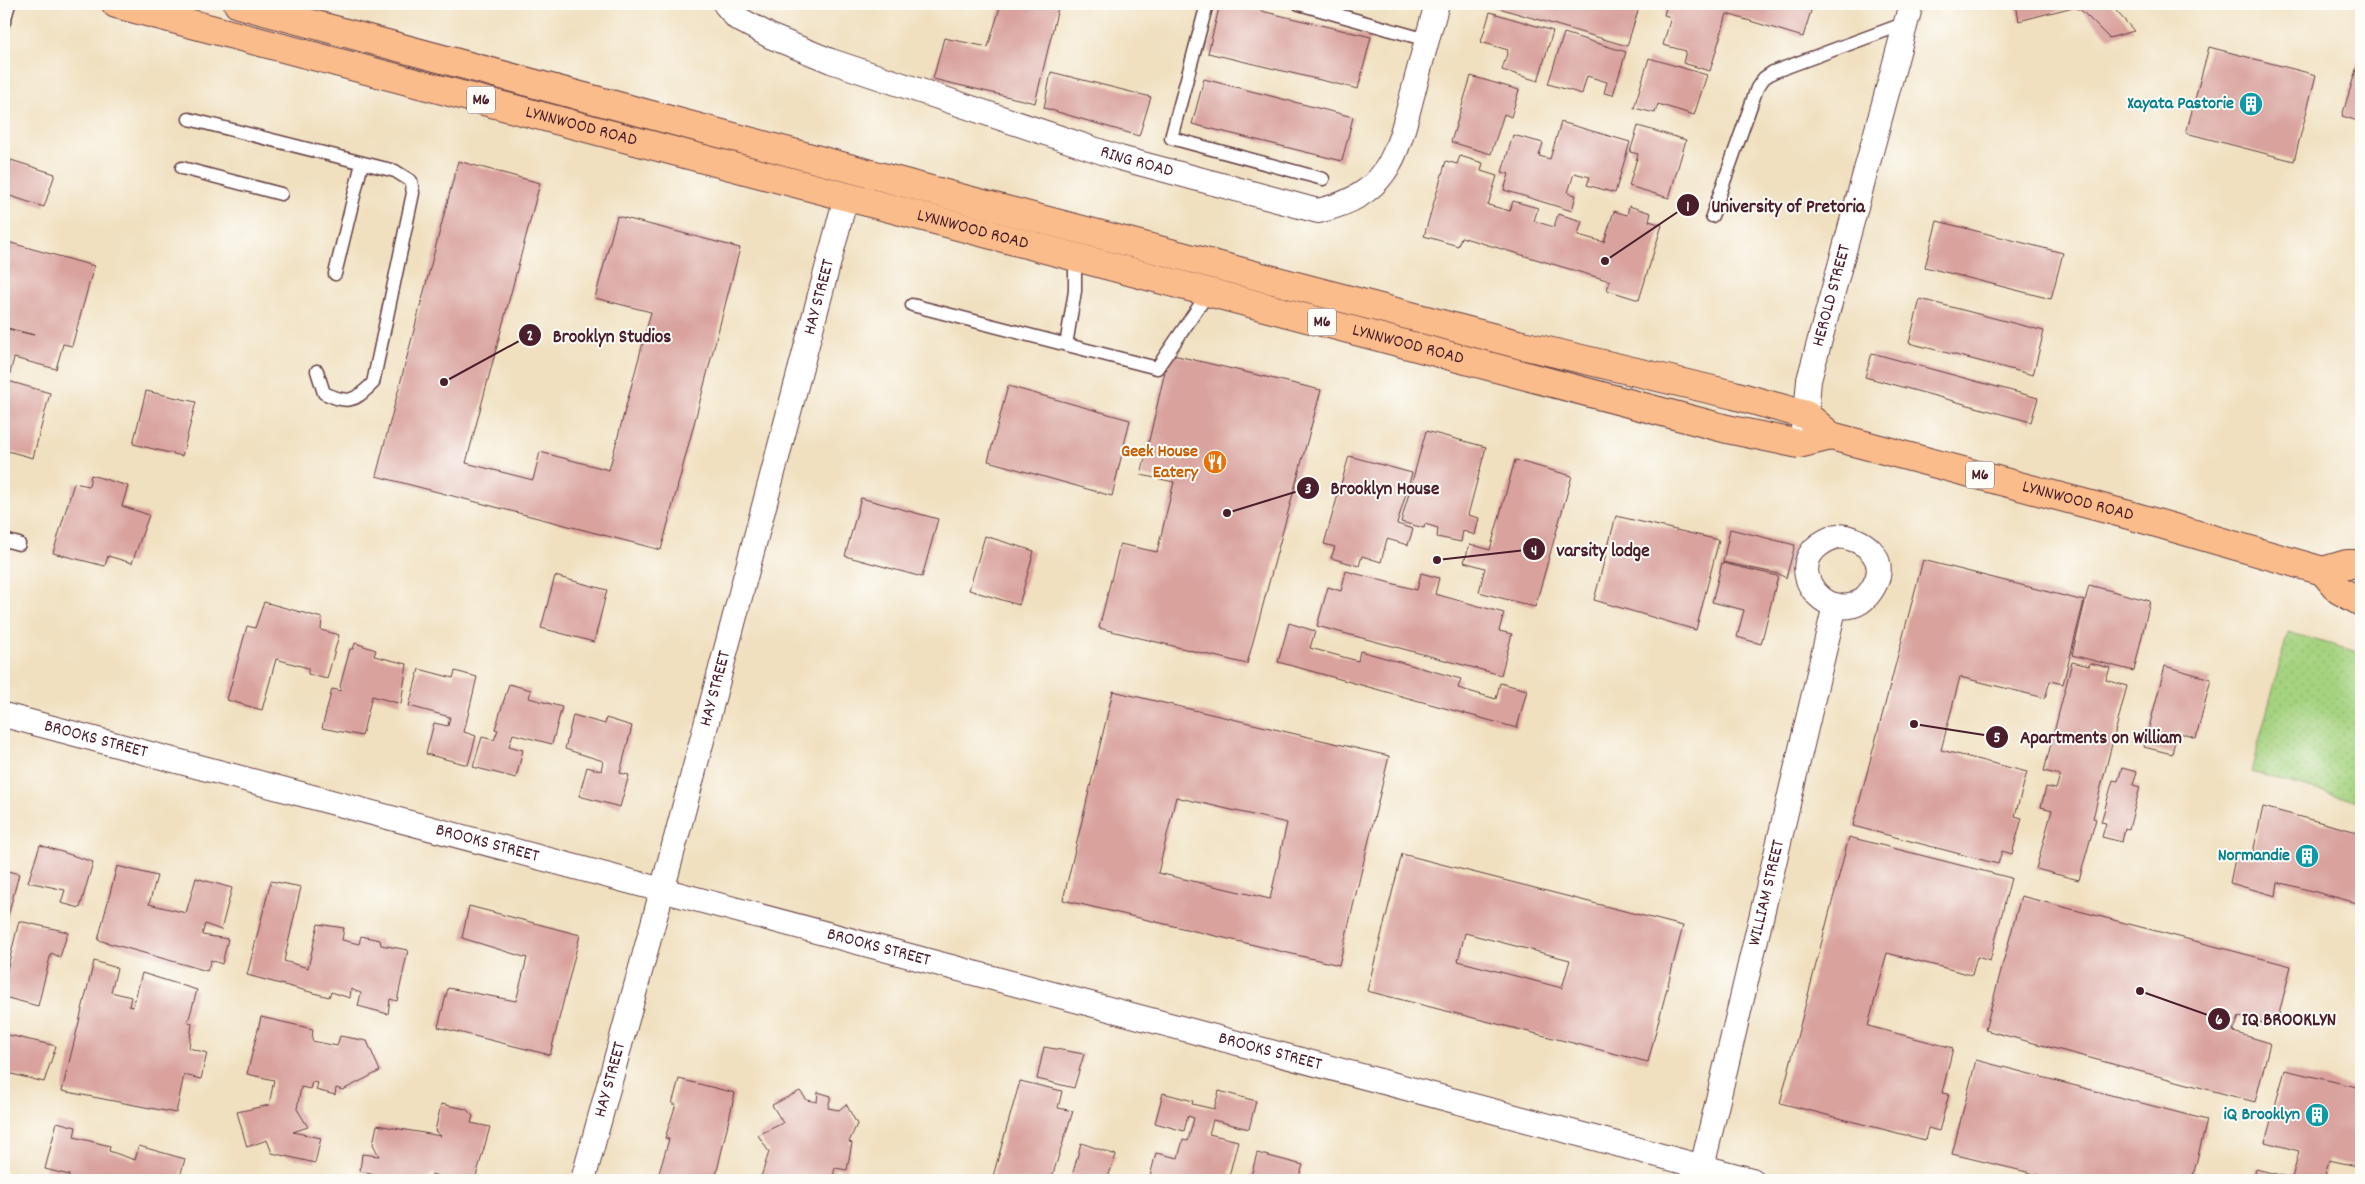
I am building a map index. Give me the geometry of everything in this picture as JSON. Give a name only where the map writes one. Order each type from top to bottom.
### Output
[{"type":"main road","name":"LYNNWOOD ROAD","points":[[116,4],[1727,429],[1799,444],[1830,436]]},
{"type":"main road","name":"LYNNWOOD ROAD","points":[[238,4],[958,198],[1518,344],[1806,415],[1830,436],[2110,510],[2323,571]]},
{"type":"main road","points":[[2361,564],[2347,564],[2323,571],[2339,590],[2361,602]]},
{"type":"street","name":"RING ROAD","points":[[725,4],[737,18],[744,22],[772,37],[831,61],[1120,158],[1318,211],[1342,206],[1365,192],[1382,176],[1394,158],[1402,135],[1436,4]]},
{"type":"street","name":"HEROLD STREET","points":[[1799,444],[1806,415],[1809,380],[1908,13]]},
{"type":"street","name":"HAY STREET","points":[[583,1180],[662,891],[846,197]]},
{"type":"street","name":"WILLIAM STREET","points":[[1701,1174],[1835,605]]},
{"type":"street","name":"BROOKS STREET","points":[[4,715],[662,891],[1701,1174],[1752,1180]]},
{"type":"lane","points":[[4,22],[9,4]]},
{"type":"lane","points":[[1207,4],[1171,138],[1323,179]]},
{"type":"lane","points":[[1299,4],[1427,40]]},
{"type":"lane","points":[[1712,216],[1757,88],[1764,78],[1773,72],[1908,13]]},
{"type":"lane","points":[[189,119],[362,163],[404,175],[411,181],[413,193],[373,383],[360,396],[342,401],[324,393],[317,371]]},
{"type":"lane","points":[[335,274],[362,163]]},
{"type":"lane","points":[[182,168],[281,194]]},
{"type":"lane","points":[[1066,345],[1075,291],[1075,257]]},
{"type":"lane","points":[[912,305],[1157,368],[1210,292]]},
{"type":"lane","points":[[4,540],[19,544]]},
{"type":"green space","points":[[2288,632],[2361,653],[2361,802],[2251,772]]},
{"type":"building","points":[[1001,4],[1059,4],[1035,103],[933,79],[944,38],[988,47]]},
{"type":"building","points":[[1220,4],[1232,4],[1371,37],[1358,89],[1208,53]]},
{"type":"building","points":[[1492,4],[1640,4],[1627,46],[1492,6]]},
{"type":"building","points":[[1667,4],[1813,4],[1803,37],[1727,14],[1710,71],[1683,63],[1686,51],[1663,45],[1671,17],[1664,15]]},
{"type":"building","points":[[2016,4],[2110,4],[2134,31],[2109,38],[2081,10],[2073,7],[2019,21]]},
{"type":"building","points":[[1490,12],[1553,31],[1538,81],[1502,70],[1508,50],[1481,42]]},
{"type":"building","points":[[1564,33],[1626,52],[1613,95],[1604,93],[1607,82],[1587,76],[1582,94],[1548,84]]},
{"type":"building","name":"Xayata Pastorie","points":[[2209,47],[2316,75],[2294,161],[2186,133]]},
{"type":"building","points":[[2361,53],[2361,122],[2342,116]]},
{"type":"building","points":[[1649,58],[1707,75],[1694,115],[1658,104],[1655,113],[1634,108]]},
{"type":"building","points":[[1051,72],[1151,97],[1139,136],[1044,108]]},
{"type":"building","points":[[1471,76],[1519,90],[1511,117],[1504,114],[1491,154],[1451,142]]},
{"type":"building","points":[[1204,79],[1353,117],[1342,161],[1192,124]]},
{"type":"building","points":[[1561,122],[1630,142],[1615,193],[1587,185],[1590,177],[1574,173],[1568,193],[1576,195],[1572,211],[1504,190],[1509,174],[1502,172],[1513,135],[1543,143],[1539,156],[1550,159]]},
{"type":"building","points":[[1638,126],[1686,140],[1669,198],[1629,186],[1638,154],[1630,152]]},
{"type":"building","points":[[1460,156],[1483,163],[1481,171],[1497,176],[1488,205],[1510,211],[1513,201],[1538,208],[1534,221],[1554,227],[1558,214],[1582,221],[1578,235],[1604,242],[1614,211],[1627,215],[1629,206],[1651,213],[1649,221],[1662,225],[1639,300],[1607,290],[1610,281],[1461,237],[1458,246],[1424,236],[1446,161],[1457,164]]},
{"type":"building","points":[[11,160],[55,174],[44,207],[4,194],[4,182]]},
{"type":"building","points":[[458,161],[540,183],[466,463],[533,480],[540,452],[609,470],[651,312],[595,298],[617,216],[740,248],[661,550],[376,476]]},
{"type":"building","points":[[1937,221],[2063,253],[2051,299],[1925,267]]},
{"type":"building","points":[[4,241],[94,266],[72,346],[63,344],[56,369],[14,358],[8,381],[50,393],[33,458],[4,450],[4,328],[34,335],[4,327]]},
{"type":"building","points":[[1920,299],[2044,331],[2033,375],[1909,343]]},
{"type":"building","points":[[1872,353],[2038,398],[2031,422],[1865,377]]},
{"type":"building","points":[[1169,354],[1321,390],[1247,664],[1099,628],[1120,544],[1157,552],[1174,482],[1141,475]]},
{"type":"building","points":[[1008,386],[1130,420],[1112,496],[988,461]]},
{"type":"building","points":[[146,391],[196,402],[182,456],[133,444]]},
{"type":"building","points":[[1426,431],[1486,447],[1468,515],[1479,518],[1475,535],[1463,531],[1461,542],[1437,537],[1438,528],[1425,524],[1424,528],[1401,522]]},
{"type":"building","points":[[1349,456],[1412,473],[1397,524],[1413,529],[1408,545],[1387,539],[1381,562],[1362,556],[1359,566],[1331,558],[1335,547],[1324,544]]},
{"type":"building","points":[[1515,460],[1572,476],[1535,607],[1479,592],[1485,568],[1464,562],[1470,544],[1490,550]]},
{"type":"building","points":[[91,475],[128,486],[122,506],[149,515],[132,563],[108,556],[105,566],[53,553],[74,483],[89,486]]},
{"type":"building","points":[[861,498],[938,519],[922,577],[845,556]]},
{"type":"building","points":[[1616,516],[1719,540],[1696,630],[1594,600]]},
{"type":"building","points":[[1730,529],[1795,545],[1786,578],[1779,574],[1723,562]]},
{"type":"building","points":[[985,536],[1034,551],[1019,605],[969,590]]},
{"type":"building","points":[[1923,560],[2084,601],[2063,684],[2050,681],[2045,698],[1960,677],[1941,750],[2027,772],[2015,816],[2022,818],[2012,854],[2002,851],[1998,864],[1853,826]]},
{"type":"building","points":[[1722,563],[1778,576],[1761,644],[1737,637],[1744,610],[1712,602]]},
{"type":"building","points":[[1346,571],[1417,590],[1421,573],[1439,578],[1435,594],[1504,613],[1499,631],[1512,634],[1501,675],[1317,626],[1328,587],[1341,591]]},
{"type":"building","points":[[555,576],[607,590],[594,642],[541,628]]},
{"type":"building","points":[[2089,585],[2150,601],[2134,671],[2072,655]]},
{"type":"building","points":[[264,602],[322,618],[321,630],[339,635],[327,679],[308,674],[308,668],[276,659],[262,710],[227,700],[247,626],[255,628]]},
{"type":"building","points":[[1289,623],[1315,631],[1310,648],[1358,661],[1360,651],[1461,679],[1458,688],[1496,699],[1500,683],[1527,690],[1517,728],[1278,662]]},
{"type":"building","points":[[355,643],[376,650],[374,656],[407,664],[401,704],[372,696],[362,736],[322,728],[332,689],[342,691],[340,686],[350,649],[353,649]]},
{"type":"building","points":[[2072,662],[2089,666],[2090,663],[2110,668],[2106,680],[2127,686],[2093,818],[2096,819],[2079,880],[2036,869],[2052,810],[2041,807],[2046,787],[2056,789],[2060,775],[2044,771]]},
{"type":"building","points":[[2165,666],[2211,679],[2196,738],[2177,732],[2172,754],[2144,747]]},
{"type":"building","points":[[419,669],[453,678],[455,671],[477,677],[464,732],[476,736],[468,765],[426,754],[434,723],[448,726],[450,717],[409,706]]},
{"type":"building","points":[[509,684],[531,690],[529,698],[562,707],[552,744],[513,734],[509,746],[523,750],[516,778],[473,767],[482,737],[494,740],[498,730],[495,729]]},
{"type":"building","points":[[1113,691],[1389,756],[1339,965],[1063,900]],"holes":[[[1176,797],[1287,823],[1270,899],[1158,873]]]},
{"type":"building","points":[[573,715],[605,724],[606,718],[632,726],[620,773],[629,775],[620,807],[579,796],[587,767],[601,771],[603,761],[565,749]]},
{"type":"building","points":[[2122,768],[2137,772],[2133,785],[2140,787],[2129,829],[2125,828],[2122,842],[2102,837],[2106,823],[2101,822],[2113,780],[2118,781]]},
{"type":"building","name":"Normandie","points":[[2263,807],[2361,833],[2361,904],[2278,882],[2276,896],[2230,883],[2236,854],[2252,857]]},
{"type":"building","points":[[1849,837],[2011,878],[1990,961],[1977,957],[1972,975],[1887,953],[1868,1026],[1953,1048],[1942,1093],[1949,1094],[1939,1131],[1928,1128],[1925,1140],[1780,1103]]},
{"type":"building","points":[[40,845],[93,862],[80,908],[61,903],[65,890],[28,882]]},
{"type":"building","points":[[1402,854],[1683,926],[1648,1062],[1367,991]],"holes":[[[1465,933],[1570,960],[1562,988],[1458,961]]]},
{"type":"building","points":[[117,866],[157,876],[149,904],[186,913],[196,878],[232,888],[221,930],[205,924],[202,935],[228,939],[222,964],[211,960],[207,971],[98,940]]},
{"type":"building","points":[[4,870],[19,874],[4,931]]},
{"type":"building","points":[[271,881],[301,887],[284,961],[308,968],[318,924],[344,928],[342,940],[359,944],[361,936],[380,940],[381,945],[408,950],[397,1001],[390,999],[388,1014],[358,1006],[361,993],[351,989],[350,998],[331,992],[329,997],[247,975]]},
{"type":"building","name":"iQ Brooklyn","points":[[2021,896],[2291,966],[2276,1026],[2239,1017],[2233,1032],[2270,1043],[2255,1102],[1985,1030]]},
{"type":"building","points":[[469,906],[580,935],[550,1055],[438,1027],[448,988],[516,1001],[527,958],[462,938]]},
{"type":"building","points":[[19,921],[68,932],[60,957],[51,953],[38,1006],[4,997],[4,982]]},
{"type":"building","points":[[94,961],[117,968],[111,992],[131,997],[129,1006],[133,1007],[142,973],[197,990],[188,1022],[192,1023],[189,1048],[207,1053],[201,1079],[184,1075],[176,1113],[62,1091]]},
{"type":"building","points":[[261,1017],[313,1029],[312,1041],[337,1046],[340,1036],[367,1041],[380,1071],[343,1090],[336,1088],[335,1095],[316,1090],[318,1083],[312,1082],[310,1089],[301,1087],[297,1109],[308,1127],[293,1132],[321,1138],[315,1163],[272,1153],[267,1140],[247,1147],[237,1112],[269,1105],[274,1080],[247,1074]]},
{"type":"building","points":[[4,1034],[56,1046],[44,1082],[4,1072]]},
{"type":"building","points":[[1044,1047],[1084,1054],[1074,1088],[1037,1079]]},
{"type":"building","points":[[1976,1060],[2207,1120],[2192,1180],[2060,1180],[1952,1154]]},
{"type":"building","name":"iQ Brooklyn","points":[[2285,1070],[2361,1088],[2361,1167],[2329,1160],[2324,1180],[2253,1180],[2256,1169],[2292,1178],[2299,1151],[2265,1142]]},
{"type":"building","points":[[679,1079],[735,1093],[715,1180],[657,1180],[669,1139],[665,1138],[676,1104],[672,1104]]},
{"type":"building","points":[[1020,1081],[1062,1091],[1058,1108],[1073,1111],[1051,1180],[993,1180]]},
{"type":"building","points":[[800,1091],[807,1100],[817,1102],[818,1092],[831,1096],[828,1108],[839,1110],[846,1104],[857,1124],[849,1142],[852,1143],[847,1170],[835,1168],[832,1180],[760,1180],[769,1152],[758,1135],[783,1123],[772,1105]]},
{"type":"building","points":[[1219,1091],[1256,1101],[1249,1129],[1213,1120],[1209,1134],[1238,1141],[1228,1180],[1149,1180],[1156,1153],[1178,1158],[1183,1140],[1188,1141],[1194,1118],[1188,1116],[1184,1131],[1155,1123],[1163,1093],[1193,1101],[1192,1104],[1214,1109]]},
{"type":"building","points":[[441,1104],[466,1109],[473,1116],[471,1123],[490,1127],[475,1180],[441,1180],[442,1177],[432,1174],[429,1180],[380,1180],[381,1177],[360,1171],[362,1154],[379,1156],[373,1144],[377,1125],[441,1136],[435,1131]]},
{"type":"building","points":[[57,1122],[76,1127],[74,1137],[110,1146],[109,1151],[135,1160],[139,1146],[185,1159],[179,1180],[69,1180],[69,1175],[45,1169]]},
{"type":"building","points":[[1081,1143],[1116,1155],[1107,1180],[1071,1180]]},
{"type":"building","points":[[1257,1153],[1303,1165],[1298,1180],[1250,1180]]},
{"type":"place","name":"Xayata Pastorie","points":[[2251,104]]},
{"type":"place","name":"University of Pretoria","points":[[1605,261]]},
{"type":"place","name":"Brooklyn Studios","points":[[444,382]]},
{"type":"place","name":"Geek House Eatery","points":[[1215,462]]},
{"type":"place","name":"Brooklyn House","points":[[1227,513]]},
{"type":"place","name":"varsity lodge","points":[[1437,560]]},
{"type":"place","name":"Apartments on William","points":[[1914,724]]},
{"type":"place","name":"Normandie","points":[[2307,856]]},
{"type":"place","name":"IQ BROOKLYN","points":[[2140,991]]},
{"type":"place","name":"iQ Brooklyn","points":[[2317,1115]]}]
